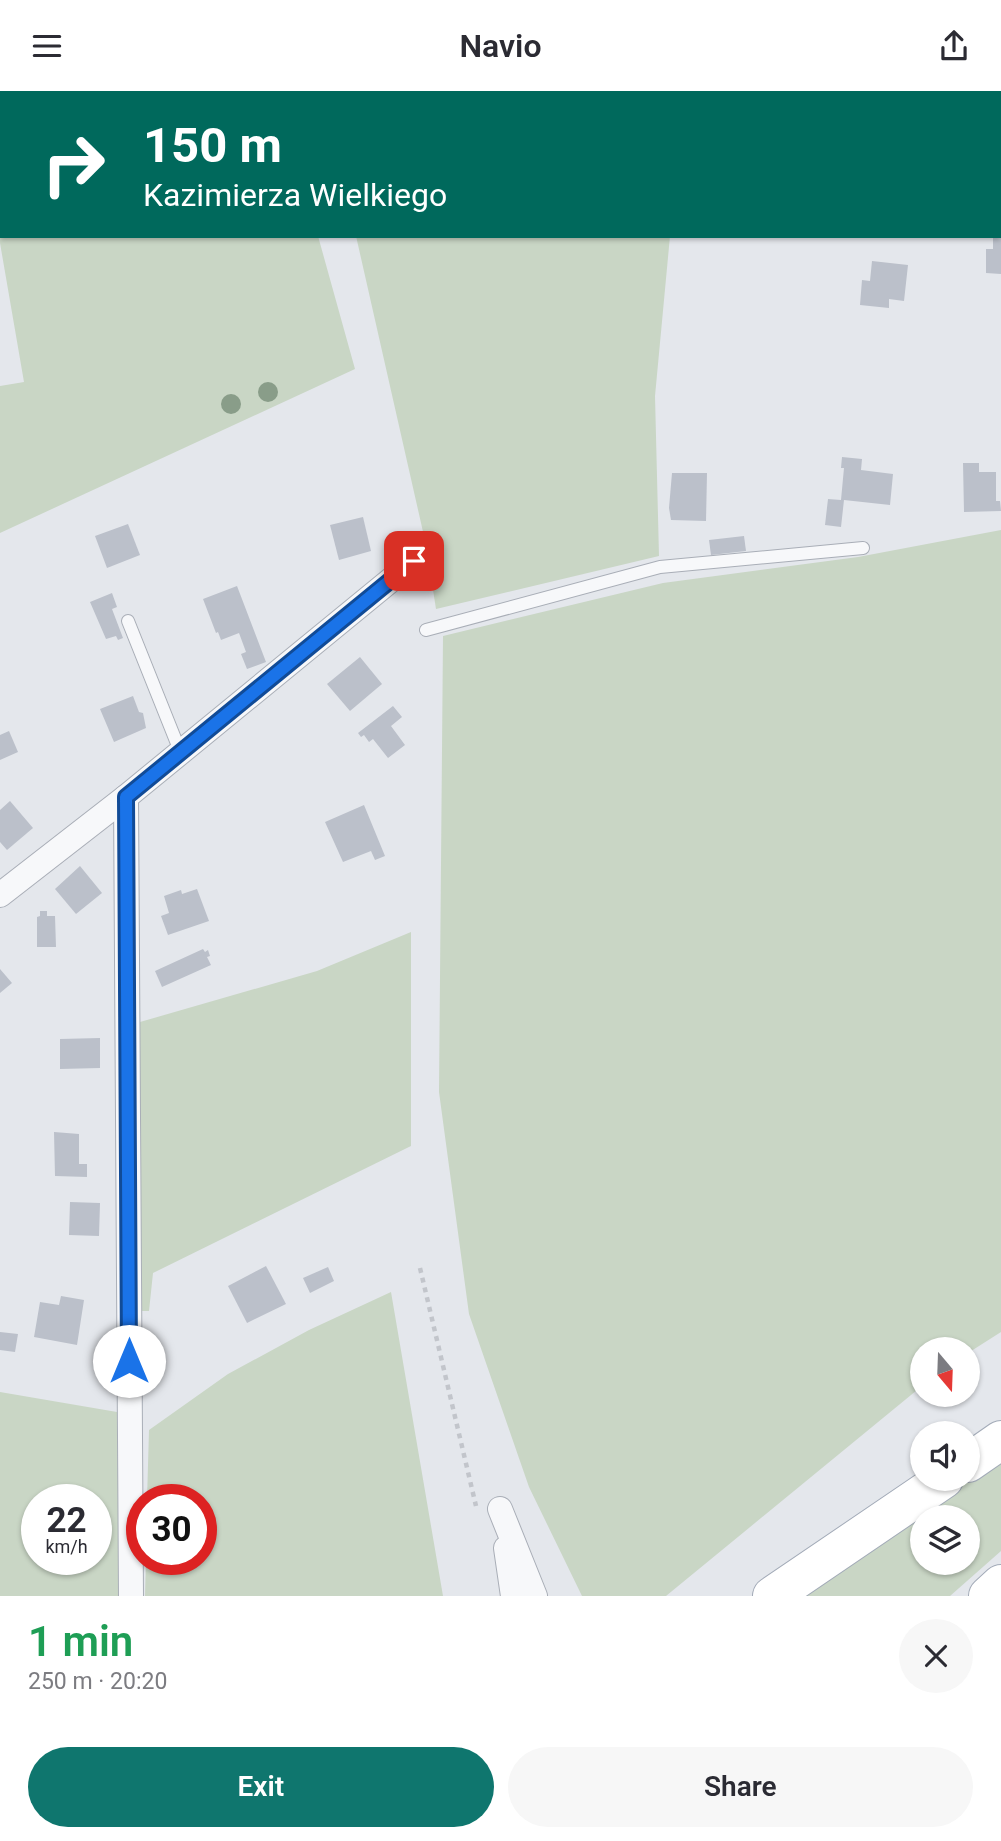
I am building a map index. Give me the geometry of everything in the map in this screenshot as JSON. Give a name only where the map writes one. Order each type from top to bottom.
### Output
[{"type":"main road","points":[[980,1454],[1001,1440]]},
{"type":"main road","points":[[772,1596],[926,1491]]},
{"type":"main road","points":[[988,1596],[1001,1584]]},
{"type":"street","points":[[0,895],[126,797],[414,561]]},
{"type":"street","points":[[126,797],[131,1596]]},
{"type":"street","points":[[513,1596],[500,1509],[535,1596]]},
{"type":"lane","points":[[426,630],[660,567],[863,548]]},
{"type":"lane","points":[[128,621],[180,751]]},
{"type":"path","points":[[420,1268],[478,1514]]},
{"type":"green space","points":[[0,238],[319,238],[355,369],[0,533],[0,386],[24,382]]},
{"type":"green space","points":[[356,238],[670,238],[655,396],[659,556],[436,609],[426,545]]},
{"type":"green space","points":[[1001,530],[1001,1332],[980,1345],[980,1337],[910,1337],[910,1396],[666,1596],[582,1596],[529,1487],[469,1314],[439,1092],[443,636],[663,583],[858,557]]},
{"type":"green space","points":[[411,932],[411,1146],[153,1273],[149,1311],[140,1311],[140,1022],[317,971]]},
{"type":"green space","points":[[391,1292],[443,1596],[145,1596],[146,1575],[217,1575],[217,1484],[147,1484],[149,1430],[228,1374],[309,1330]]},
{"type":"green space","points":[[0,1392],[117,1412],[120,1596],[0,1596]]},
{"type":"green space","points":[[1001,1458],[1001,1551],[980,1570],[980,1505],[932,1505],[953,1491],[980,1491],[980,1472]]},
{"type":"green space","points":[[910,1520],[910,1575],[974,1575],[950,1596],[799,1596]]},
{"type":"building","points":[[993,238],[1001,238],[1001,274],[986,273],[986,249],[993,249]]},
{"type":"building","points":[[872,261],[908,265],[904,301],[889,299],[889,308],[860,305],[862,280],[870,281]]},
{"type":"building","points":[[842,457],[862,459],[861,470],[893,474],[890,505],[844,500],[841,527],[825,525],[828,499],[841,500],[844,468],[841,468]]},
{"type":"building","points":[[963,463],[979,463],[979,472],[996,472],[996,501],[1000,501],[1001,511],[964,512]]},
{"type":"building","points":[[672,473],[707,473],[706,521],[671,520],[669,508]]},
{"type":"building","points":[[363,517],[371,551],[339,560],[330,525]]},
{"type":"building","points":[[128,524],[140,555],[107,568],[95,536]]},
{"type":"building","points":[[744,536],[746,551],[711,555],[709,540]]},
{"type":"building","points":[[237,586],[266,662],[247,669],[241,654],[246,652],[239,633],[221,640],[203,599]]},
{"type":"building","points":[[112,593],[117,607],[112,609],[123,638],[118,640],[116,636],[106,639],[90,602]]},
{"type":"building","points":[[360,657],[382,684],[350,711],[327,684]]},
{"type":"building","points":[[133,696],[139,712],[143,713],[146,728],[114,742],[100,709]]},
{"type":"building","points":[[393,706],[402,717],[391,726],[405,745],[388,758],[373,739],[369,742],[364,735],[361,737],[358,733]]},
{"type":"building","points":[[9,731],[18,752],[0,760],[0,735]]},
{"type":"building","points":[[10,801],[33,828],[7,850],[0,842],[0,810]]},
{"type":"building","points":[[364,805],[385,856],[375,860],[371,851],[343,862],[325,822]]},
{"type":"building","points":[[80,866],[102,893],[76,914],[55,889]]},
{"type":"building","points":[[197,889],[209,921],[168,935],[161,916],[169,913],[164,896],[181,890],[182,894]]},
{"type":"building","points":[[40,911],[47,911],[47,916],[55,916],[56,947],[37,947],[37,917],[40,916]]},
{"type":"building","points":[[203,949],[205,952],[208,950],[210,956],[207,957],[211,965],[162,987],[155,971]]},
{"type":"building","points":[[0,969],[12,983],[0,993]]},
{"type":"building","points":[[100,1038],[100,1068],[60,1069],[60,1039]]},
{"type":"building","points":[[54,1132],[79,1134],[79,1164],[87,1164],[87,1177],[55,1176]]},
{"type":"building","points":[[70,1202],[100,1203],[99,1236],[69,1235]]},
{"type":"building","points":[[266,1266],[286,1304],[247,1323],[228,1286]]},
{"type":"building","points":[[328,1267],[334,1281],[310,1293],[303,1278]]},
{"type":"building","points":[[61,1296],[84,1300],[77,1345],[34,1337],[40,1302],[59,1305]]},
{"type":"building","points":[[0,1332],[18,1334],[15,1352],[0,1350]]},
{"type":"route","points":[[129,1361],[126,797],[414,561]]}]
